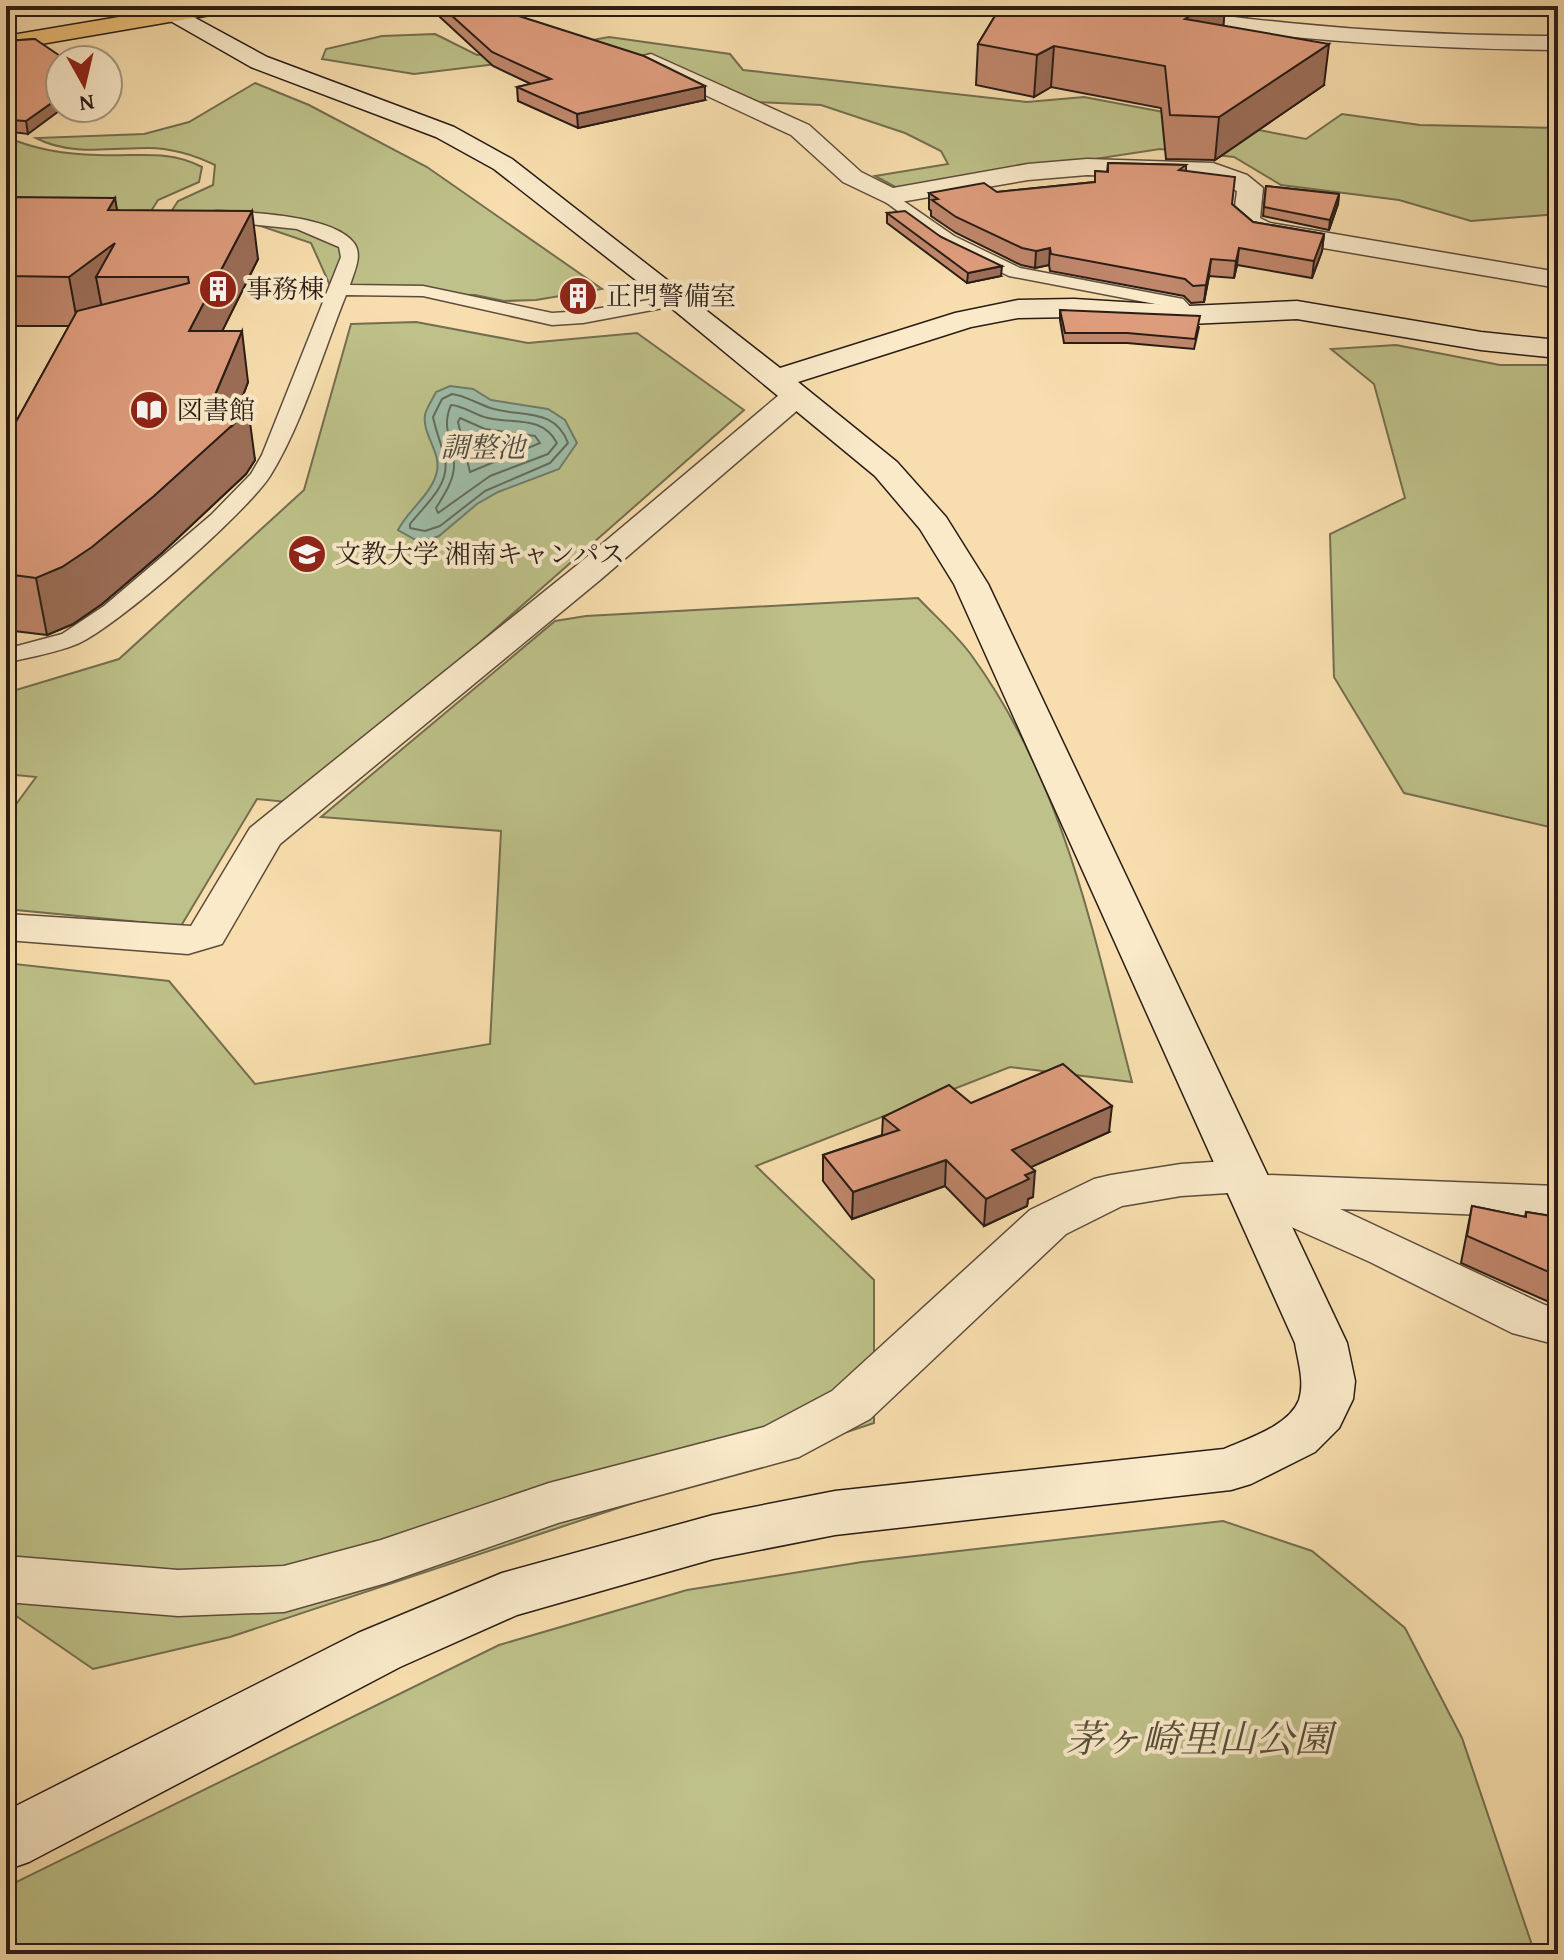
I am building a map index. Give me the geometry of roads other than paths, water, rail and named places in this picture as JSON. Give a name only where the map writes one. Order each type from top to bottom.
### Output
[{"type":"main road","points":[[6,43],[222,6]]},
{"type":"street","points":[[1105,6],[1238,26],[1363,37],[1436,42],[1558,43]]},
{"type":"street","points":[[6,1842],[379,1650],[502,1596],[713,1537],[820,1516],[1231,1469],[1290,1444],[1324,1409],[1328,1382],[1321,1343],[971,584],[934,524],[886,469],[679,300],[503,164],[445,132],[259,62],[175,14]]},
{"type":"street","points":[[625,51],[800,130],[852,177],[889,196],[1028,172],[1087,167],[1213,171],[1250,188],[1246,221],[1262,230],[1558,280]]},
{"type":"street","points":[[6,927],[188,941],[207,935],[264,837],[588,573],[785,387],[965,319],[1018,309],[1074,308],[1189,315],[1297,310],[1481,341],[1558,349]]},
{"type":"street","points":[[6,1579],[178,1593],[284,1589],[386,1561],[549,1504],[780,1443],[851,1405],[1048,1222],[1111,1191],[1181,1180],[1558,1202]]},
{"type":"street","points":[[1247,1182],[1530,1320],[1558,1327]]},
{"type":"lane","points":[[889,196],[948,240],[1015,272],[1177,303],[1189,315]]},
{"type":"lane","points":[[6,656],[70,639],[112,611],[243,497],[272,455],[339,290],[350,257],[347,245],[331,234],[304,224],[266,218],[200,216]]},
{"type":"lane","points":[[339,290],[423,291],[552,319],[583,317],[679,300]]},
{"type":"water","name":"調整池","points":[[450,386],[473,389],[491,400],[548,409],[565,420],[577,443],[559,469],[498,492],[477,504],[439,536],[428,540],[414,539],[398,530],[435,479],[438,464],[426,429],[426,412],[436,392]]},
{"type":"place","name":"事務棟","points":[[218,289]]},
{"type":"place","name":"正門警備室","points":[[578,296]]},
{"type":"place","name":"図書館","points":[[149,410]]},
{"type":"place","name":"文教大学 湘南キャンパス","points":[[307,554]]},
{"type":"park label","name":"茅ヶ崎里山公園","points":[[1199,1739]]}]
